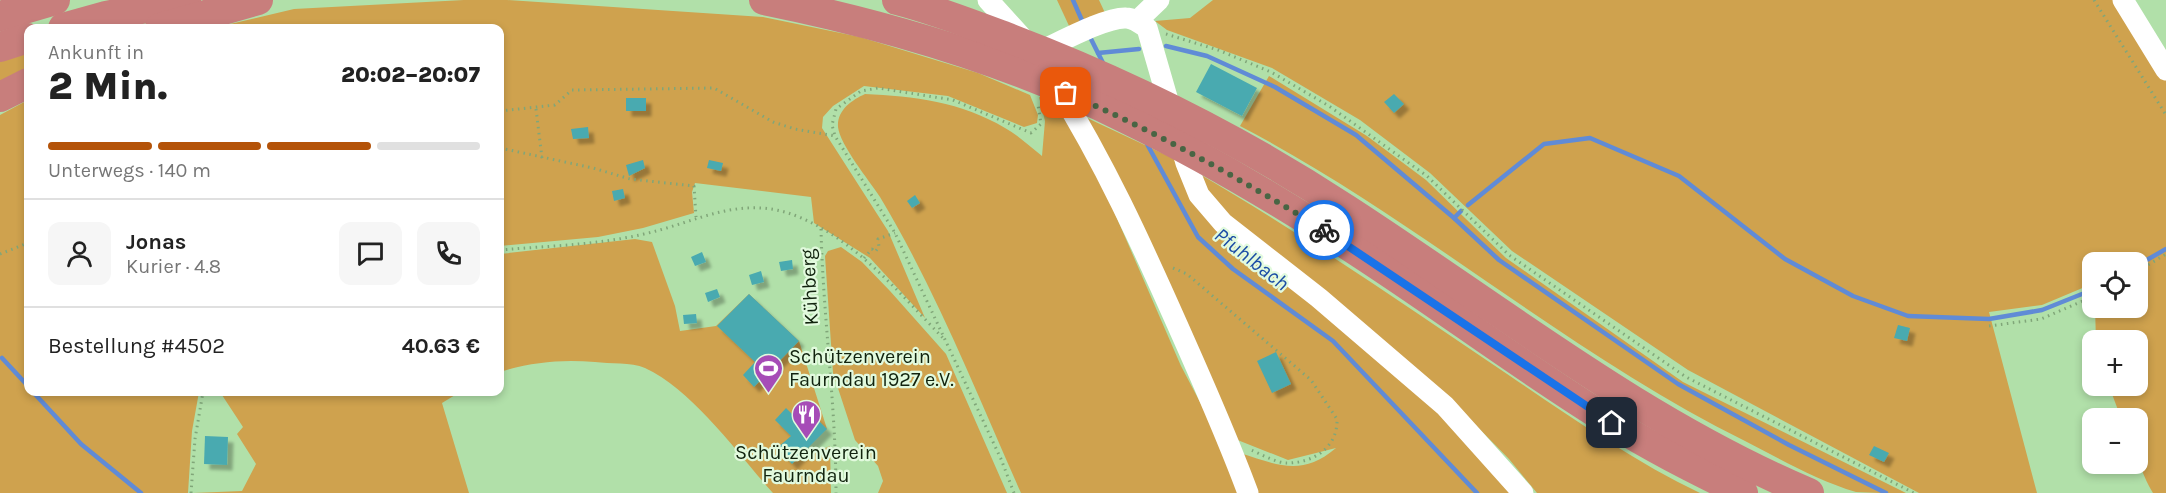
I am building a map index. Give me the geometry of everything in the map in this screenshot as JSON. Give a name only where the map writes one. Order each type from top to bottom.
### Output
[{"type":"highway","points":[[0,16],[55,0]]},
{"type":"highway","points":[[77,24],[186,0]]},
{"type":"highway","points":[[174,24],[258,0]]},
{"type":"highway","points":[[764,0],[825,12],[909,35],[1046,84],[1126,118],[1239,178],[1331,234],[1612,423],[1743,493]]},
{"type":"highway","points":[[904,2],[1039,50],[1124,86],[1258,154],[1347,209],[1622,395],[1694,438],[1809,493]]},
{"type":"highway","points":[[0,47],[24,39]]},
{"type":"highway","points":[[0,97],[24,85]]},
{"type":"street","points":[[988,0],[1036,53],[1084,129],[1148,257],[1229,442],[1248,493]]},
{"type":"street","points":[[1142,24],[1159,0]]},
{"type":"street","points":[[2123,0],[2166,70]]},
{"type":"street","points":[[1036,53],[1097,25],[1125,17],[1142,24]]},
{"type":"street","points":[[1142,24],[1186,164],[1199,195],[1223,224],[1319,298],[1445,406],[1523,493]]},
{"type":"path","points":[[2094,0],[2166,115]]},
{"type":"path","points":[[1142,24],[1218,50],[1260,68],[1329,106],[1427,176],[1509,255],[1686,377],[1914,493]]},
{"type":"path","points":[[504,111],[536,109],[555,105],[572,90],[714,88],[773,122],[795,129],[835,136]]},
{"type":"path","points":[[1014,493],[948,342],[896,233],[835,136],[832,125],[836,109],[861,91],[878,88],[953,100],[1031,133]]},
{"type":"path","points":[[536,109],[542,158]]},
{"type":"path","points":[[504,149],[593,168],[630,179],[694,186],[696,217]]},
{"type":"path","name":"Kühberg","points":[[504,250],[645,234],[720,210],[758,208],[798,216],[821,229],[828,371],[836,442],[836,493]]},
{"type":"path","points":[[821,229],[864,258],[948,342]]},
{"type":"path","points":[[864,258],[872,249],[875,252],[879,247],[878,239],[896,233]]},
{"type":"path","points":[[0,254],[24,245]]},
{"type":"path","points":[[2148,265],[2166,254]]},
{"type":"path","points":[[1148,257],[1187,274],[1253,328],[1311,380],[1338,419],[1334,439],[1319,456],[1285,464],[1229,442]]},
{"type":"path","points":[[1989,326],[2041,319],[2082,301]]},
{"type":"path","points":[[191,493],[195,439],[202,396]]},
{"type":"shaded area","points":[[464,0],[507,0],[763,17],[860,37],[978,73],[1030,95],[1038,115],[1037,123],[1024,127],[948,96],[864,86],[833,106],[823,117],[822,128],[888,231],[925,318],[870,258],[814,223],[811,197],[695,183],[692,192],[694,213],[643,228],[598,237],[504,246],[504,24],[230,24],[294,9]]},
{"type":"shaded area","points":[[1057,0],[1099,0],[1106,15],[1070,28]]},
{"type":"shaded area","points":[[1213,0],[2127,0],[2166,59],[2166,493],[2153,493],[2144,474],[2148,474],[2148,408],[2117,408],[2113,396],[2148,396],[2148,330],[2096,330],[2095,318],[2148,318],[2148,252],[2082,252],[2082,288],[2042,305],[1989,312],[2037,493],[1919,493],[1688,370],[1512,251],[1430,173],[1360,120],[1272,68],[1167,30],[1155,21],[1190,18]]},
{"type":"shaded area","points":[[24,50],[24,74],[0,86],[0,58]]},
{"type":"shaded area","points":[[1269,76],[1367,136],[1426,180],[1506,258],[1683,382],[1906,493],[1856,492],[1828,482],[1679,406],[1615,367],[1368,202],[1305,162],[1240,126]]},
{"type":"shaded area","points":[[865,94],[901,96],[937,102],[972,112],[1010,131],[1042,156],[1045,121],[1039,97],[1062,107],[1106,193],[1181,366],[1221,442],[1240,493],[1021,493],[938,305],[880,197],[849,153],[840,134],[838,121],[843,111],[855,99]]},
{"type":"shaded area","points":[[24,102],[24,396],[198,396],[192,431],[188,493],[0,493],[0,115]]},
{"type":"shaded area","points":[[1085,117],[1183,163],[1195,195],[1444,409],[1512,493],[1255,493],[1240,453],[1290,466],[1312,463],[1336,448],[1288,460],[1235,439]]},
{"type":"shaded area","points":[[1196,172],[1315,246],[1603,438],[1700,493],[1537,493],[1509,459],[1451,400],[1225,222]]},
{"type":"shaded area","points":[[635,239],[652,242],[675,306],[680,331],[716,326],[749,294],[799,341],[827,429],[794,462],[830,446],[831,493],[773,493],[698,407],[663,378],[645,368],[627,364],[559,361],[504,371],[504,254]]},
{"type":"shaded area","points":[[841,247],[862,262],[946,354],[1007,493],[878,493],[883,481],[878,466],[855,440],[833,373],[825,256],[828,251]]},
{"type":"shaded area","points":[[223,396],[453,396],[442,403],[469,493],[193,493],[242,491],[256,464],[237,434],[243,427]]},
{"type":"building","points":[[1211,64],[1257,88],[1242,116],[1196,92]]},
{"type":"building","points":[[1394,94],[1404,104],[1394,113],[1384,102]]},
{"type":"building","points":[[626,98],[646,98],[646,111],[626,111]]},
{"type":"building","points":[[588,127],[589,138],[573,139],[571,129]]},
{"type":"building","points":[[643,160],[645,168],[629,176],[626,165]]},
{"type":"building","points":[[709,160],[723,163],[721,171],[707,168]]},
{"type":"building","points":[[623,189],[625,198],[614,201],[612,191]]},
{"type":"building","points":[[915,195],[920,203],[912,208],[907,201]]},
{"type":"building","points":[[702,252],[706,262],[695,266],[691,257]]},
{"type":"building","points":[[792,260],[793,269],[781,271],[779,262]]},
{"type":"building","points":[[761,271],[764,282],[752,285],[749,275]]},
{"type":"building","points":[[717,289],[720,297],[708,302],[705,293]]},
{"type":"building","points":[[749,294],[799,341],[754,387],[743,375],[755,362],[717,326]]},
{"type":"building","points":[[696,314],[697,323],[684,324],[683,315]]},
{"type":"building","points":[[1898,325],[1910,328],[1907,341],[1894,338]]},
{"type":"building","points":[[1276,352],[1291,384],[1272,393],[1257,361]]},
{"type":"building","points":[[786,408],[802,424],[812,414],[827,429],[792,464],[777,448],[791,436],[775,420]]},
{"type":"building","points":[[205,436],[228,437],[227,465],[204,464]]},
{"type":"building","points":[[1874,446],[1889,453],[1884,462],[1869,455]]},
{"type":"waterway","name":"Pfuhlbach","points":[[1073,0],[1084,25]]},
{"type":"waterway","name":"Pfuhlbach","points":[[1089,35],[1104,65]]},
{"type":"waterway","points":[[1166,46],[1207,56],[1275,87],[1356,135],[1454,218],[1499,260],[1678,384],[1789,445],[1886,493]]},
{"type":"waterway","points":[[1098,53],[1139,49]]},
{"type":"waterway","points":[[1468,205],[1544,144],[1590,138],[1679,176],[1785,259],[1853,296],[1908,316],[1989,319],[2042,310],[2082,294]]},
{"type":"waterway","name":"Pfuhlbach","points":[[1147,144],[1198,237],[1233,269],[1333,341],[1477,493]]},
{"type":"waterway","points":[[1454,218],[1461,211]]},
{"type":"waterway","points":[[2148,259],[2166,249]]},
{"type":"waterway","points":[[2,358],[24,382]]},
{"type":"waterway","points":[[37,396],[81,444],[141,493]]},
{"type":"way so far","points":[[1066,93],[1145,128],[1239,178],[1324,230]]},
{"type":"place","name":"Schützenverein Faurndau 1927 e.V.","points":[[768,394]]},
{"type":"place","name":"Schützenverein Faurndau","points":[[806,440]]},
{"type":"route","points":[[1324,230],[1612,423]]}]
